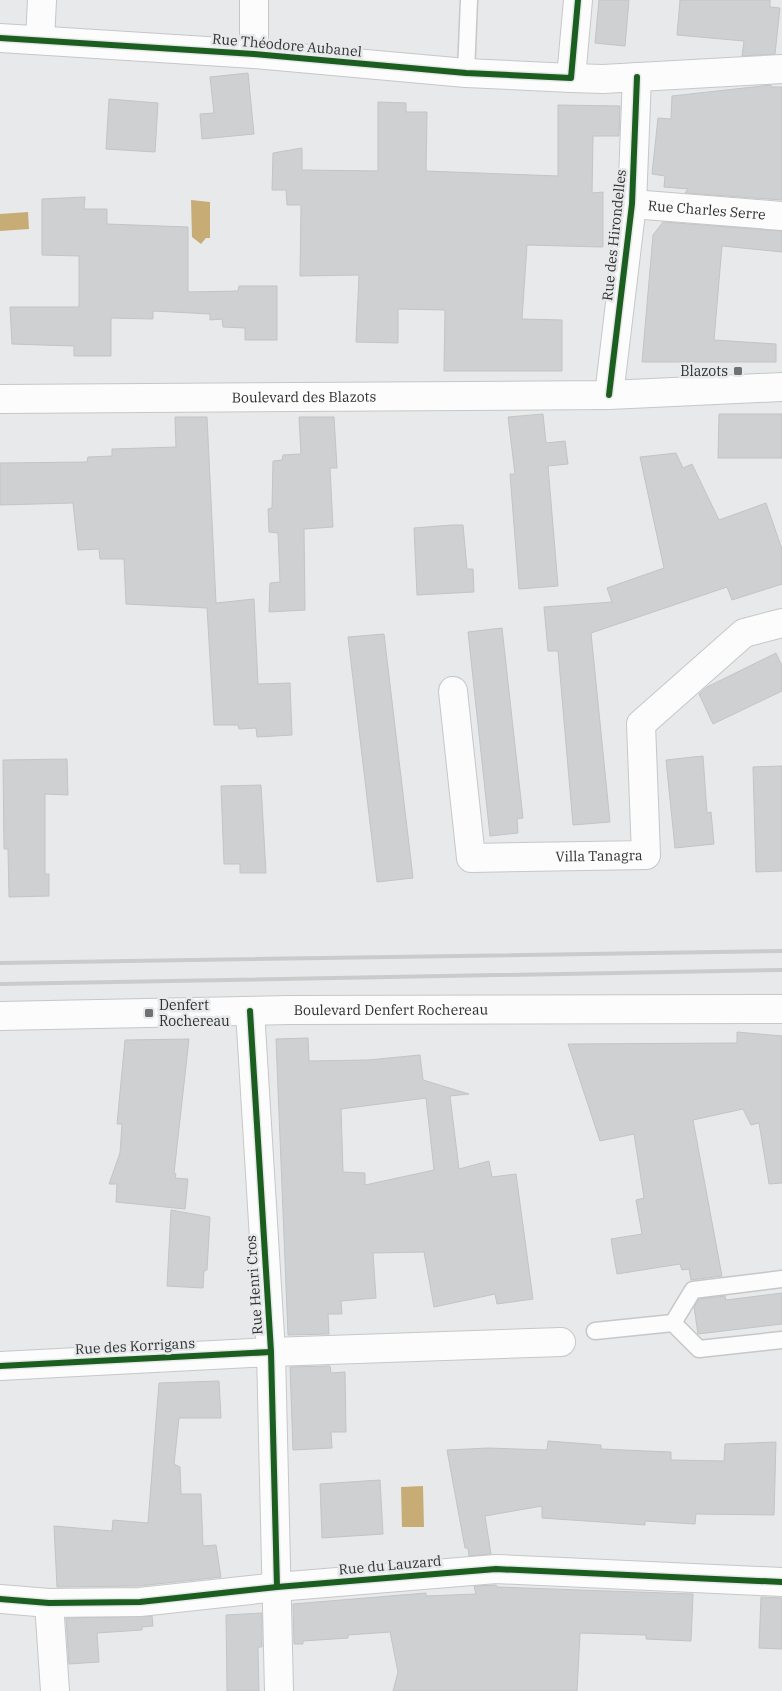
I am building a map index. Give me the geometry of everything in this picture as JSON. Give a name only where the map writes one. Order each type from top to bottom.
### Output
[{"type":"street","points":[[40,40],[42,0]]},
{"type":"street","points":[[254,0],[254,54]]},
{"type":"street","points":[[571,78],[578,0]]},
{"type":"street","name":"Rue Théodore Aubanel","points":[[0,38],[254,54],[466,73],[571,78],[637,77],[782,69]]},
{"type":"street","name":"Rue des Hirondelles","points":[[609,395],[632,204],[637,77]]},
{"type":"street","name":"Rue Charles Serre","points":[[632,204],[782,216]]},
{"type":"street","name":"Boulevard des Blazots","points":[[0,399],[609,395],[782,387]]},
{"type":"street","name":"Villa Tanagra","points":[[452,691],[471,858],[646,855],[641,724],[744,634],[782,623]]},
{"type":"street","name":"Boulevard Denfert Rochereau","points":[[0,1016],[250,1011],[782,1009]]},
{"type":"street","name":"Rue Henri Cros","points":[[250,1011],[271,1352],[279,1691]]},
{"type":"street","name":"Rue des Korrigans","points":[[0,1366],[271,1352],[561,1342]]},
{"type":"street","name":"Rue du Lauzard","points":[[0,1599],[48,1604],[140,1602],[277,1587],[496,1569],[782,1582]]},
{"type":"street","points":[[48,1604],[55,1691]]},
{"type":"lane","points":[[466,73],[470,0]]},
{"type":"lane","points":[[673,1323],[693,1290],[782,1279]]},
{"type":"lane","points":[[596,1331],[673,1323]]},
{"type":"lane","points":[[673,1323],[699,1349],[782,1340]]},
{"type":"shaded area","points":[[191,200],[210,202],[210,238],[206,238],[201,244],[192,237]]},
{"type":"shaded area","points":[[28,212],[29,229],[0,231],[0,214]]},
{"type":"shaded area","points":[[423,1486],[424,1527],[402,1527],[401,1487]]},
{"type":"building","points":[[599,0],[629,0],[625,46],[595,43]]},
{"type":"building","points":[[680,0],[770,0],[770,7],[780,8],[775,54],[742,56],[744,41],[677,35]]},
{"type":"building","points":[[248,73],[254,134],[202,139],[200,114],[214,113],[210,77]]},
{"type":"building","points":[[771,85],[771,87],[782,87],[782,200],[685,193],[688,189],[664,187],[665,176],[652,174],[658,118],[671,119],[672,96]]},
{"type":"building","points":[[109,99],[158,103],[155,152],[106,149]]},
{"type":"building","points":[[378,102],[406,103],[406,112],[427,112],[426,171],[558,176],[558,105],[620,106],[619,136],[593,136],[592,193],[603,192],[603,247],[527,245],[522,319],[562,320],[562,371],[444,371],[445,310],[398,309],[398,343],[356,342],[359,275],[300,276],[301,205],[287,205],[286,190],[272,190],[273,153],[302,148],[302,170],[378,171]]},
{"type":"building","points":[[85,197],[84,209],[107,209],[107,224],[188,227],[188,292],[238,291],[239,286],[277,286],[277,340],[245,340],[245,328],[223,327],[222,319],[210,320],[210,314],[153,311],[153,319],[111,318],[111,356],[74,356],[74,346],[12,344],[10,307],[79,307],[79,256],[42,255],[42,199]]},
{"type":"building","points":[[663,222],[782,231],[782,252],[722,246],[714,340],[776,344],[776,362],[642,362],[653,235]]},
{"type":"building","points":[[543,414],[546,443],[565,441],[568,464],[548,466],[558,586],[519,589],[510,474],[515,474],[508,417]]},
{"type":"building","points":[[719,414],[782,414],[782,458],[718,458]]},
{"type":"building","points":[[175,417],[207,417],[216,603],[254,599],[258,684],[290,683],[292,735],[257,737],[256,728],[239,729],[238,725],[214,725],[207,608],[126,604],[124,559],[100,559],[99,549],[78,550],[73,503],[0,505],[0,463],[87,462],[88,457],[112,456],[112,449],[176,447]]},
{"type":"building","points":[[299,417],[334,417],[337,468],[330,468],[333,527],[304,529],[305,610],[269,612],[270,583],[280,582],[278,533],[269,532],[268,509],[272,508],[273,461],[282,460],[283,455],[301,454]]},
{"type":"building","points":[[676,453],[683,468],[692,464],[719,520],[766,503],[782,549],[782,584],[732,600],[727,587],[591,633],[610,822],[573,825],[558,651],[548,651],[544,607],[612,602],[607,588],[664,568],[640,457]]},
{"type":"building","points":[[463,525],[467,569],[473,569],[474,592],[417,595],[414,528]]},
{"type":"building","points":[[502,628],[523,818],[517,819],[518,833],[490,836],[468,632]]},
{"type":"building","points":[[384,634],[413,878],[377,882],[348,637]]},
{"type":"building","points":[[776,653],[782,666],[782,691],[713,724],[699,694],[707,687]]},
{"type":"building","points":[[703,756],[707,813],[711,812],[714,844],[675,848],[666,760]]},
{"type":"building","points":[[67,759],[68,795],[45,794],[45,874],[49,874],[49,896],[9,897],[8,849],[4,849],[3,760]]},
{"type":"building","points":[[782,766],[782,871],[756,872],[753,767]]},
{"type":"building","points":[[261,785],[266,873],[240,873],[240,864],[224,864],[221,786]]},
{"type":"building","points":[[737,1032],[782,1036],[782,1183],[769,1184],[759,1123],[751,1125],[743,1109],[693,1120],[722,1276],[691,1280],[689,1269],[682,1270],[680,1264],[617,1274],[611,1239],[642,1234],[636,1200],[644,1198],[634,1134],[600,1141],[568,1044],[737,1043]]},
{"type":"building","points":[[308,1038],[309,1061],[368,1060],[420,1055],[423,1080],[469,1094],[450,1096],[459,1169],[489,1161],[492,1177],[516,1174],[533,1299],[497,1304],[495,1294],[434,1307],[424,1252],[373,1253],[376,1298],[341,1301],[342,1314],[328,1314],[329,1334],[288,1335],[276,1039]],"holes":[[[426,1098],[434,1170],[365,1185],[365,1173],[343,1172],[341,1109]]]},
{"type":"building","points":[[189,1039],[174,1173],[176,1174],[175,1178],[188,1179],[185,1209],[116,1202],[117,1184],[109,1184],[120,1153],[122,1124],[117,1124],[125,1040]]},
{"type":"building","points":[[171,1210],[210,1217],[207,1270],[204,1271],[203,1288],[167,1286]]},
{"type":"building","points":[[782,1293],[782,1324],[698,1334],[694,1307],[699,1299],[725,1296],[726,1300]]},
{"type":"building","points":[[330,1366],[331,1373],[345,1372],[346,1432],[331,1432],[332,1448],[293,1450],[290,1367]]},
{"type":"building","points":[[219,1381],[221,1418],[179,1418],[174,1464],[180,1467],[181,1494],[201,1494],[203,1546],[216,1545],[221,1577],[139,1586],[57,1587],[54,1526],[112,1531],[113,1520],[148,1523],[159,1383]]},
{"type":"building","points":[[548,1441],[601,1445],[601,1449],[671,1452],[671,1460],[724,1461],[725,1444],[776,1442],[774,1515],[696,1514],[695,1524],[645,1521],[645,1525],[542,1518],[542,1506],[485,1516],[491,1554],[469,1556],[468,1548],[465,1548],[447,1450],[488,1448],[547,1450]]},
{"type":"building","points":[[380,1480],[383,1534],[322,1538],[320,1484]]},
{"type":"building","points":[[496,1585],[497,1587],[693,1594],[691,1641],[646,1639],[646,1635],[580,1633],[577,1691],[393,1691],[398,1672],[390,1632],[348,1635],[348,1638],[303,1641],[303,1644],[294,1644],[293,1604],[426,1593],[426,1596],[476,1594],[474,1586]]},
{"type":"building","points":[[761,1597],[782,1598],[782,1649],[759,1648]]},
{"type":"building","points":[[262,1613],[262,1647],[258,1647],[259,1691],[227,1691],[226,1615]]},
{"type":"building","points":[[152,1616],[153,1626],[142,1627],[142,1630],[97,1633],[99,1662],[69,1664],[66,1618]]},
{"type":"railway","points":[[0,963],[782,951]]},
{"type":"railway","points":[[0,984],[782,970]]},
{"type":"cycle path","points":[[0,38],[254,54],[466,73],[571,78],[578,0]]},
{"type":"cycle path","points":[[609,395],[632,204],[637,77]]},
{"type":"cycle path","points":[[250,1011],[271,1352],[277,1587]]},
{"type":"cycle path","points":[[0,1366],[271,1352]]},
{"type":"cycle path","points":[[0,1599],[49,1603],[140,1602],[277,1587],[496,1569],[782,1582]]},
{"type":"place","name":"Blazots","points":[[738,371]]},
{"type":"place","name":"Denfert Rochereau","points":[[149,1013]]}]
